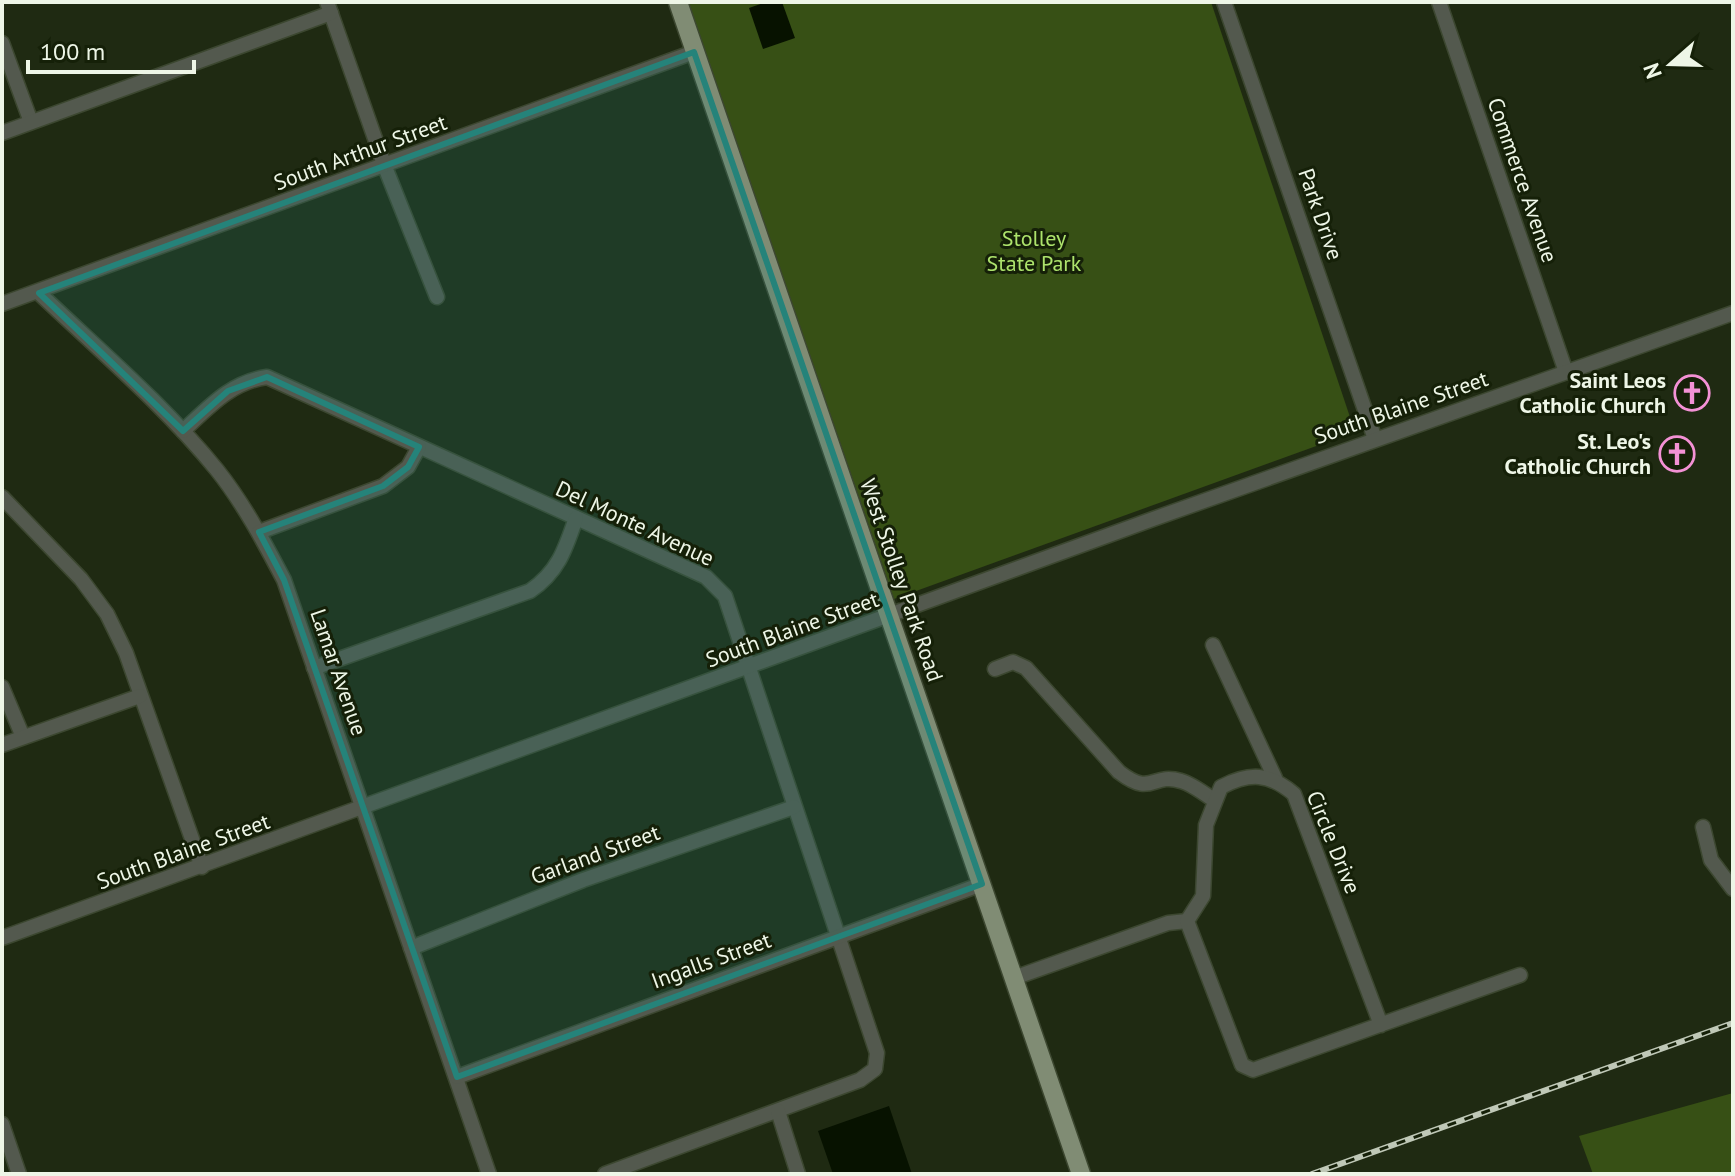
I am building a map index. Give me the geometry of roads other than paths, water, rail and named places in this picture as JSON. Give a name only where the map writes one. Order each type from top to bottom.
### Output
[{"type":"main road","name":"West Stolley Park Road","points":[[678,2],[1081,1174]]},
{"type":"street","name":"Park Drive","points":[[1224,2],[1375,439]]},
{"type":"street","name":"Commerce Avenue","points":[[1439,2],[1566,372]]},
{"type":"street","points":[[2,133],[329,7],[385,167],[437,297]]},
{"type":"street","points":[[2,43],[31,122]]},
{"type":"street","name":"South Arthur Street","points":[[39,293],[694,52]]},
{"type":"street","points":[[2,304],[39,293]]},
{"type":"street","name":"Lamar Avenue","points":[[39,293],[183,431],[219,472],[259,532],[284,580],[489,1174]]},
{"type":"street","name":"South Blaine Street","points":[[2,938],[1375,439],[1733,313]]},
{"type":"street","name":"Del Monte Avenue","points":[[183,431],[228,391],[248,380],[267,377],[706,577],[725,596],[739,629],[836,937],[877,1053],[875,1069],[849,1084],[778,1111]]},
{"type":"street","points":[[259,532],[383,486],[408,467],[419,447]]},
{"type":"street","points":[[2,497],[81,579],[107,614],[126,653],[202,867]]},
{"type":"street","points":[[314,668],[530,591],[550,578],[562,559],[576,518]]},
{"type":"street","points":[[1213,645],[1275,778]]},
{"type":"street","points":[[995,669],[1013,662],[1026,668],[1119,772],[1136,785],[1149,785],[1166,779],[1183,781],[1215,801],[1206,825],[1203,896],[1187,921]]},
{"type":"street","points":[[2,687],[23,737]]},
{"type":"street","points":[[2,745],[140,696]]},
{"type":"street","name":"Circle Drive","points":[[1215,801],[1221,787],[1256,775],[1275,778],[1294,794],[1381,1025]]},
{"type":"street","name":"Garland Street","points":[[411,948],[583,880],[794,807]]},
{"type":"street","points":[[1703,827],[1711,860],[1733,889]]},
{"type":"street","name":"Ingalls Street","points":[[457,1077],[982,884]]},
{"type":"street","points":[[1187,921],[1242,1065],[1253,1070],[1520,975]]},
{"type":"street","points":[[1014,978],[1168,923],[1187,921]]},
{"type":"street","points":[[605,1174],[778,1111],[798,1174]]},
{"type":"street","points":[[2,1124],[19,1174]]},
{"type":"railway","points":[[1312,1174],[1733,1023]]},
{"type":"place","name":"Saint Leos Catholic Church","points":[[1692,393]]},
{"type":"place","name":"St. Leo's Catholic Church","points":[[1677,454]]},
{"type":"park label","name":"Stolley State Park","points":[[1034,250]]}]
